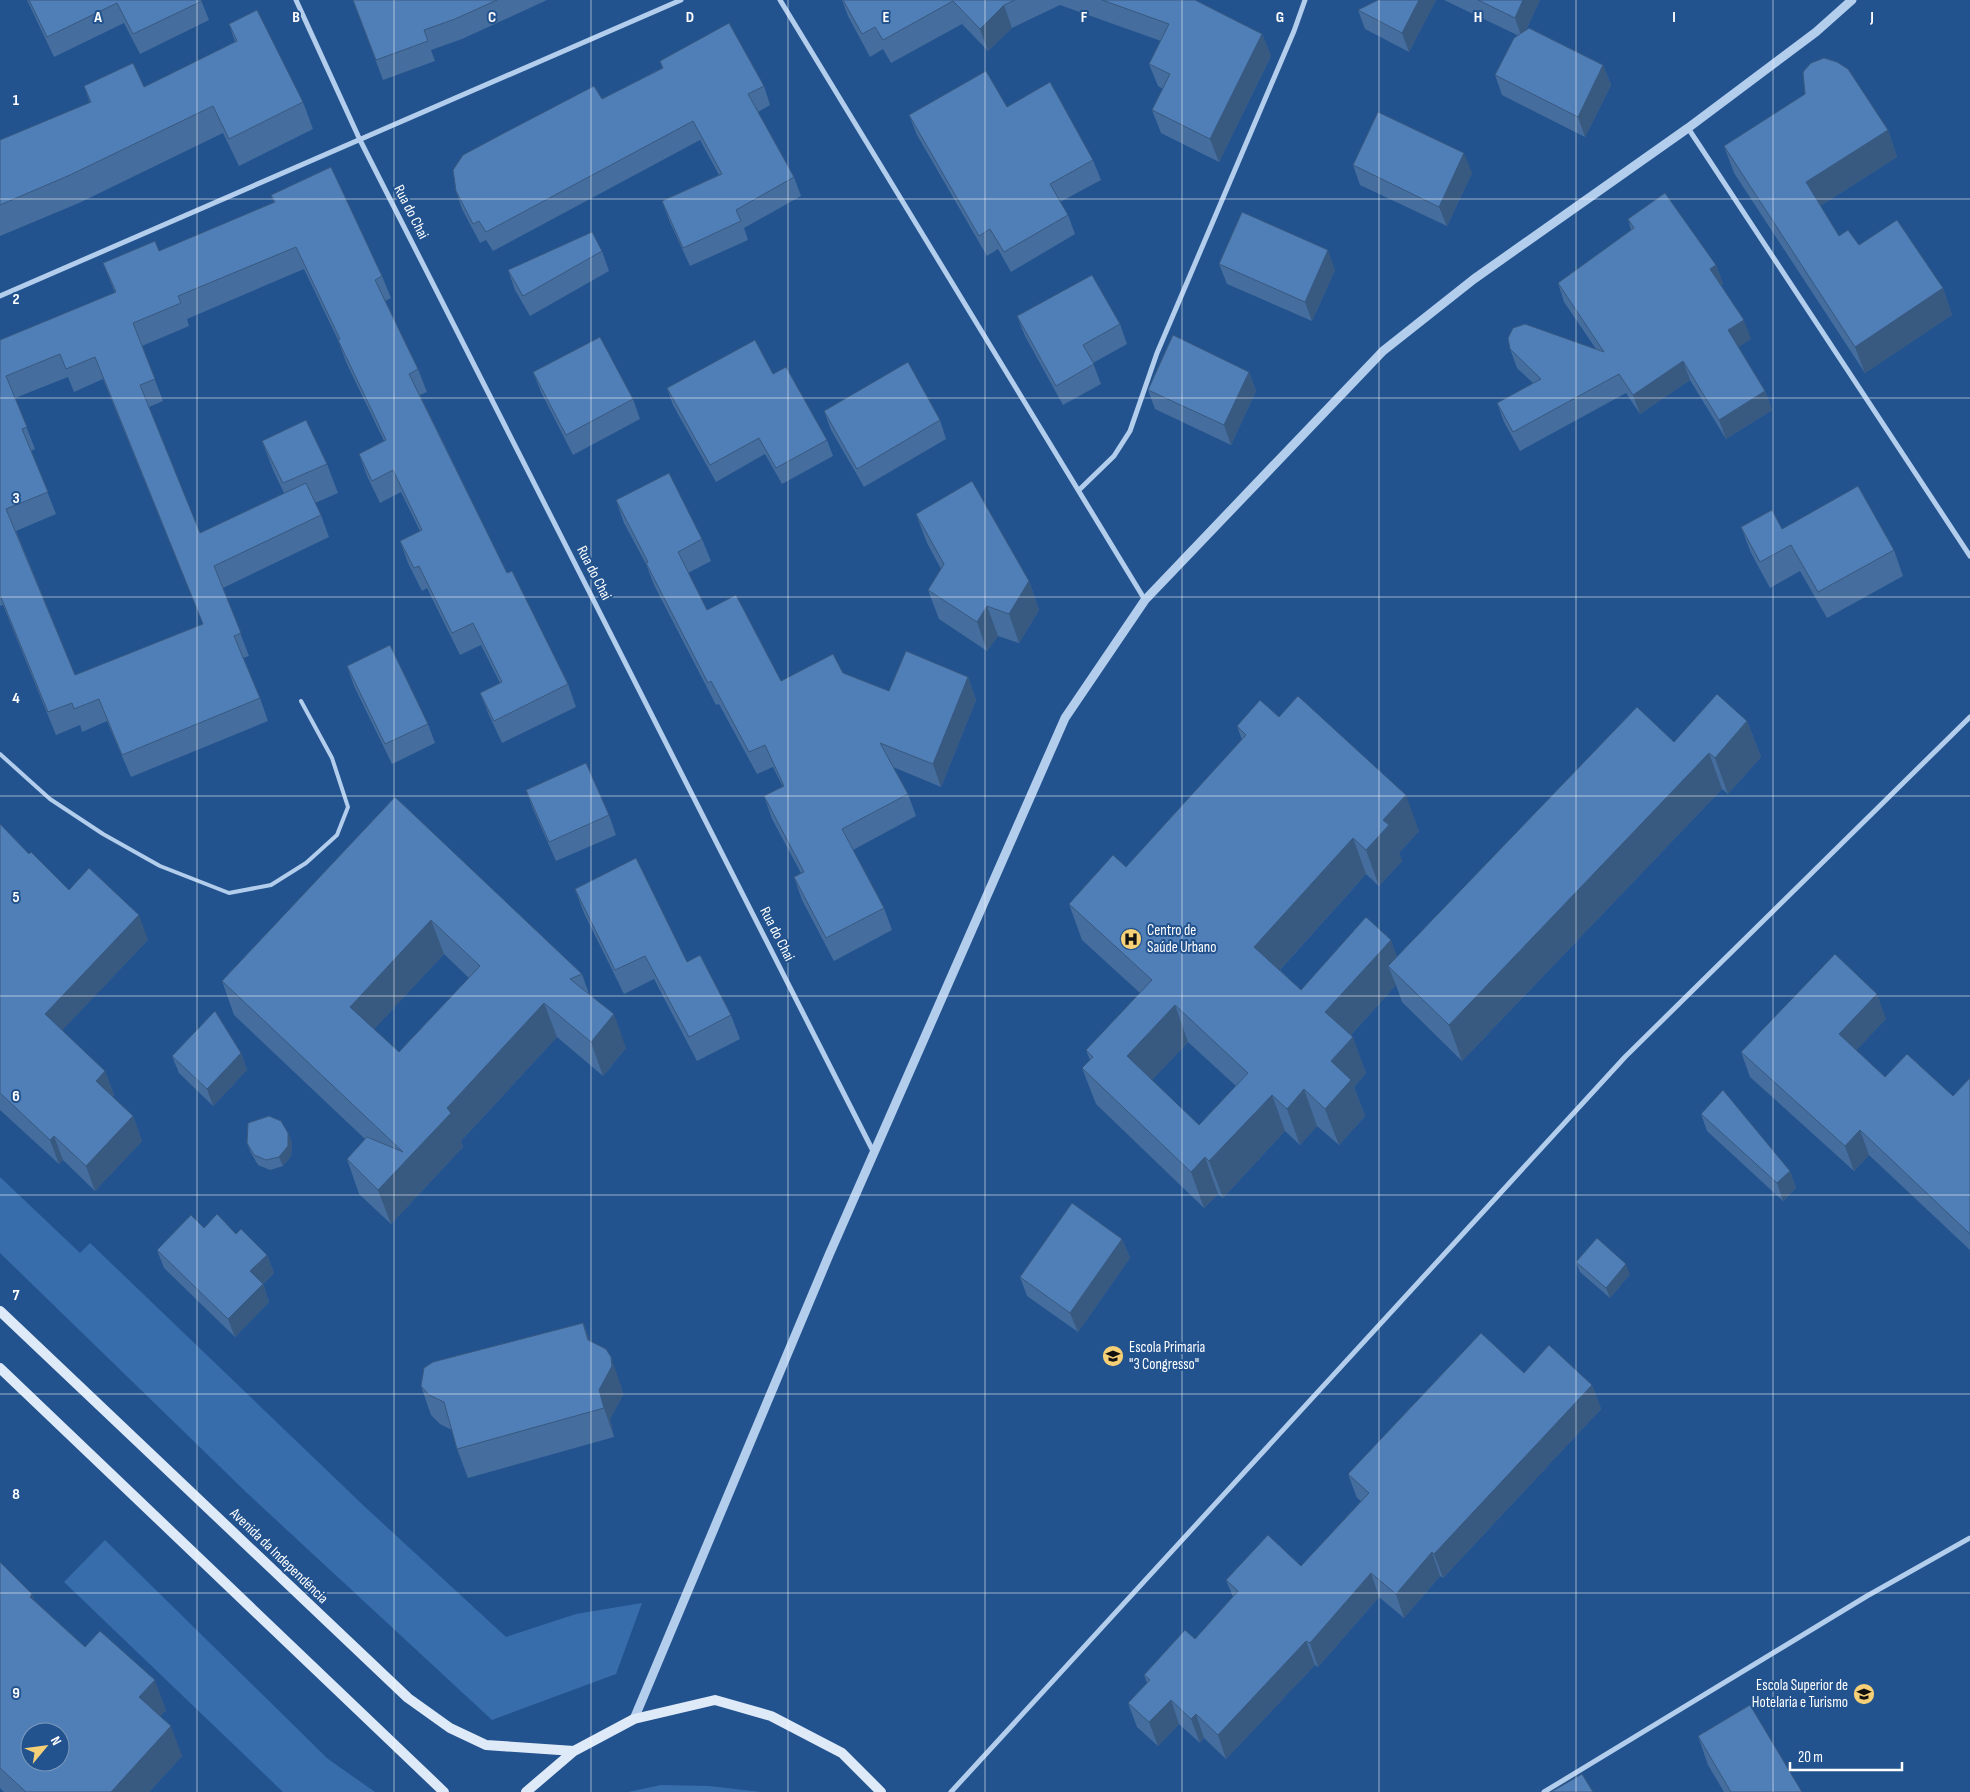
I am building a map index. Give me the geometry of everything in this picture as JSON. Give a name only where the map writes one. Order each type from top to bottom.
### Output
[{"type":"main road","name":"Avenida da Independência","points":[[0,1311],[408,1698],[450,1728],[486,1745],[574,1751]]},
{"type":"main road","points":[[0,1368],[444,1792]]},
{"type":"main road","points":[[526,1792],[574,1751],[634,1719],[716,1700],[771,1716],[842,1753],[881,1792]]},
{"type":"street","name":"Rua do Chai","points":[[296,0],[360,140],[874,1154]]},
{"type":"street","points":[[0,296],[681,0]]},
{"type":"street","points":[[780,0],[1145,600]]},
{"type":"street","points":[[1078,490],[1114,456],[1130,431],[1157,352],[1305,0]]},
{"type":"street","points":[[634,1719],[822,1274],[1065,718],[1145,600],[1383,351],[1474,279],[1688,128],[1816,32],[1852,0]]},
{"type":"street","points":[[1688,128],[1970,556]]},
{"type":"street","points":[[951,1792],[1625,1057],[1970,718]]},
{"type":"street","points":[[1544,1792],[1867,1596],[1970,1538]]},
{"type":"lane","points":[[0,754],[50,799],[103,834],[160,866],[229,893],[270,885],[306,863],[337,835],[348,807],[332,758],[301,701]]},
{"type":"shaded area","points":[[0,1177],[80,1253],[90,1243],[364,1506],[506,1637],[576,1614],[642,1603],[616,1674],[492,1720],[247,1493],[0,1253]]},
{"type":"shaded area","points":[[105,1540],[328,1759],[375,1792],[283,1792],[64,1582]]},
{"type":"shaded area","points":[[661,1785],[709,1786],[761,1792],[628,1792]]},
{"type":"building","points":[[29,0],[202,1],[133,34],[117,3],[47,37]]},
{"type":"building","points":[[353,0],[497,0],[455,19],[424,30],[428,41],[376,60]]},
{"type":"building","points":[[843,0],[1015,0],[1004,5],[980,29],[953,1],[883,40],[875,27],[862,34]]},
{"type":"building","points":[[1102,0],[1195,0],[1262,34],[1210,139],[1152,110],[1170,74],[1149,64],[1169,24]]},
{"type":"building","points":[[1378,0],[1419,0],[1402,33],[1358,10]]},
{"type":"building","points":[[1478,0],[1523,0],[1515,18]]},
{"type":"building","points":[[257,10],[303,102],[229,139],[213,106],[70,175],[0,205],[0,140],[91,102],[84,86],[133,63],[144,87],[237,41],[229,24]]},
{"type":"building","points":[[729,23],[764,86],[748,94],[794,177],[736,210],[741,221],[683,248],[662,201],[722,174],[693,121],[486,232],[479,221],[473,224],[456,191],[453,170],[463,155],[594,86],[602,99],[663,68],[660,61]]},
{"type":"building","points":[[1529,28],[1603,65],[1578,117],[1495,75],[1514,38]]},
{"type":"building","points":[[1824,58],[1837,62],[1848,69],[1888,130],[1806,182],[1839,236],[1848,230],[1859,245],[1897,220],[1943,288],[1855,347],[1724,146],[1805,94],[1803,72],[1811,63]]},
{"type":"building","points":[[986,71],[1007,107],[1050,82],[1093,160],[1050,184],[1068,215],[1004,252],[990,229],[979,236],[909,115]]},
{"type":"building","points":[[1378,112],[1464,153],[1439,207],[1353,165]]},
{"type":"building","points":[[331,167],[382,276],[375,280],[418,369],[409,374],[507,573],[512,571],[568,684],[494,721],[480,693],[502,682],[473,623],[452,633],[419,566],[414,568],[400,541],[422,530],[393,470],[372,481],[359,454],[386,440],[296,247],[178,296],[181,303],[133,323],[155,379],[140,385],[200,533],[306,483],[321,515],[214,566],[241,633],[234,636],[260,698],[122,755],[99,699],[74,709],[72,703],[48,712],[0,595],[0,340],[116,292],[103,263],[155,241],[159,251],[275,202],[271,195]],"holes":[[[60,354],[66,369],[95,357],[203,624],[75,675],[6,509],[48,492],[22,429],[27,427],[6,376]]]},
{"type":"building","points":[[1665,193],[1716,265],[1710,269],[1744,320],[1728,330],[1765,391],[1719,420],[1683,361],[1633,395],[1619,374],[1513,432],[1497,403],[1541,379],[1510,349],[1508,338],[1513,328],[1525,324],[1604,352],[1558,283],[1634,228],[1628,219]]},
{"type":"building","points":[[1242,212],[1328,250],[1305,302],[1219,264]]},
{"type":"building","points":[[592,232],[602,251],[523,296],[508,270]]},
{"type":"building","points":[[1092,275],[1120,324],[1083,345],[1094,364],[1056,386],[1017,316]]},
{"type":"building","points":[[1173,335],[1249,372],[1224,425],[1148,390]]},
{"type":"building","points":[[600,337],[633,399],[566,435],[533,372]]},
{"type":"building","points":[[755,340],[773,374],[786,367],[827,440],[776,468],[759,438],[710,465],[667,388]]},
{"type":"building","points":[[908,362],[940,420],[857,469],[824,411]]},
{"type":"building","points":[[306,420],[327,464],[283,483],[262,441]]},
{"type":"building","points":[[669,473],[702,539],[678,552],[707,610],[736,595],[781,681],[833,654],[843,673],[889,691],[906,651],[968,677],[933,764],[880,743],[908,794],[842,829],[884,908],[826,938],[794,877],[804,872],[764,796],[784,786],[765,745],[749,752],[711,681],[708,683],[616,500]]},
{"type":"building","points":[[972,481],[1029,581],[1009,614],[987,606],[977,622],[928,590],[944,564],[916,514]]},
{"type":"building","points":[[1858,486],[1894,550],[1818,592],[1791,545],[1760,562],[1741,527],[1772,510],[1782,529]]},
{"type":"building","points":[[390,645],[428,724],[385,744],[347,666]]},
{"type":"building","points":[[1717,694],[1747,721],[1715,758],[1709,753],[1449,1025],[1388,966],[1637,707],[1674,742]]},
{"type":"building","points":[[1298,696],[1406,795],[1383,820],[1389,825],[1366,850],[1353,838],[1254,947],[1301,990],[1366,917],[1391,940],[1325,1012],[1353,1037],[1331,1061],[1351,1080],[1325,1109],[1304,1089],[1287,1109],[1272,1095],[1209,1161],[1205,1157],[1191,1172],[1082,1068],[1093,1057],[1086,1050],[1152,980],[1069,904],[1113,855],[1126,867],[1246,735],[1237,726],[1260,700],[1279,717]],"holes":[[[1175,1005],[1248,1073],[1199,1125],[1127,1056]]]},
{"type":"building","points":[[586,763],[609,815],[549,842],[526,790]]},
{"type":"building","points":[[395,797],[582,974],[570,979],[614,1014],[591,1042],[544,1003],[447,1108],[451,1113],[378,1190],[347,1159],[367,1137],[403,1152],[222,981]],"holes":[[[431,920],[480,966],[399,1052],[350,1007]]]},
{"type":"building","points":[[0,824],[29,854],[31,852],[69,890],[89,868],[139,915],[45,1014],[105,1071],[96,1081],[133,1116],[86,1166],[54,1136],[50,1140],[0,1093]]},
{"type":"building","points":[[636,858],[687,962],[700,955],[731,1015],[689,1037],[645,956],[615,970],[575,889]]},
{"type":"building","points":[[1835,954],[1877,994],[1839,1034],[1885,1077],[1907,1054],[1953,1096],[1970,1078],[1970,1234],[1860,1130],[1845,1146],[1741,1052]]},
{"type":"building","points":[[215,1011],[241,1053],[207,1089],[172,1056]]},
{"type":"building","points":[[1723,1090],[1790,1171],[1777,1183],[1701,1114]]},
{"type":"building","points":[[269,1116],[281,1121],[288,1133],[288,1146],[279,1157],[266,1160],[254,1155],[247,1143],[248,1123]]},
{"type":"building","points":[[1072,1203],[1122,1239],[1070,1313],[1020,1277]]},
{"type":"building","points":[[217,1214],[236,1234],[241,1229],[267,1255],[250,1271],[263,1284],[228,1319],[157,1250],[191,1215],[204,1228]]},
{"type":"building","points":[[1597,1238],[1626,1264],[1606,1288],[1576,1262]]},
{"type":"building","points":[[583,1323],[588,1340],[606,1349],[611,1357],[612,1366],[599,1390],[604,1408],[457,1449],[444,1402],[429,1395],[421,1386],[424,1368],[433,1362]]},
{"type":"building","points":[[1481,1333],[1524,1373],[1549,1345],[1592,1385],[1434,1554],[1432,1552],[1396,1594],[1371,1573],[1310,1643],[1306,1641],[1218,1735],[1196,1714],[1191,1719],[1171,1700],[1149,1722],[1128,1703],[1150,1680],[1144,1675],[1185,1630],[1195,1639],[1238,1591],[1226,1580],[1268,1535],[1301,1566],[1369,1493],[1348,1474]]},
{"type":"building","points":[[0,1562],[32,1594],[30,1597],[85,1647],[100,1631],[155,1680],[139,1697],[171,1726],[111,1792],[26,1792],[0,1768]]},
{"type":"building","points":[[1750,1705],[1802,1792],[1731,1792],[1698,1736]]},
{"type":"building","points":[[1582,1774],[1593,1792],[1551,1792]]},
{"type":"place","name":"Centro de Saúde Urbano","points":[[1131,939]]},
{"type":"place","name":"Escola Primaria \"3 Congresso\"","points":[[1113,1356]]},
{"type":"place","name":"Escola Superior de Hotelaria e Turismo","points":[[1864,1694]]}]
